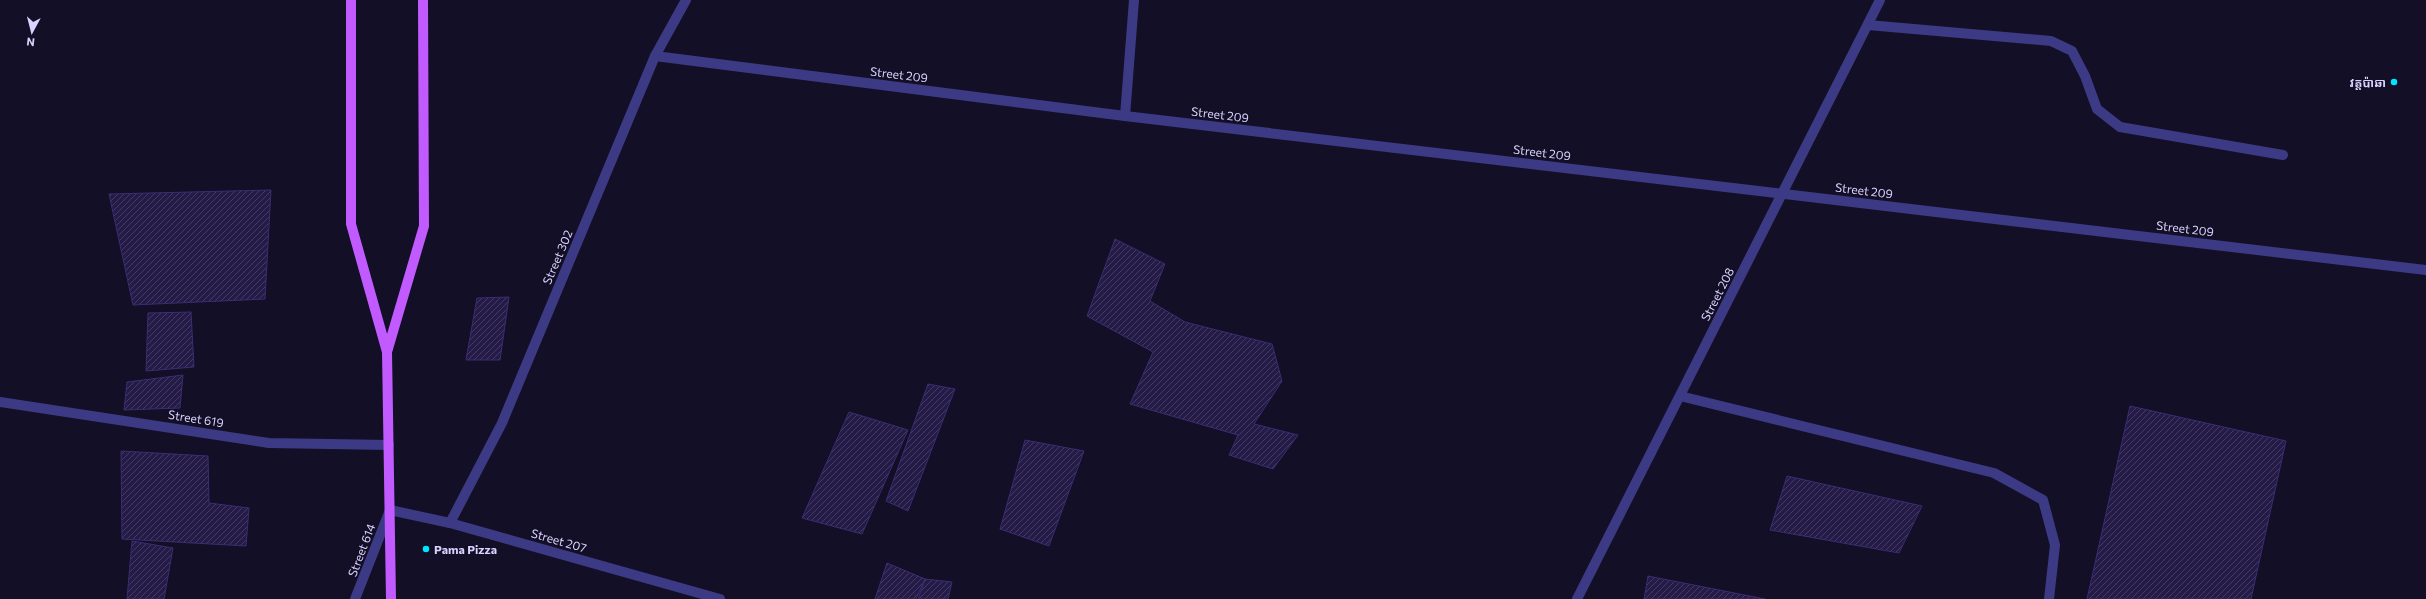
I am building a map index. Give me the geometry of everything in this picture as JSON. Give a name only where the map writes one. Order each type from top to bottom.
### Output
[{"type":"main road","points":[[351,0],[351,224],[387,352],[392,599]]},
{"type":"main road","points":[[387,352],[424,226],[422,0]]},
{"type":"street","name":"Street 302","points":[[450,523],[502,423],[655,56],[686,0]]},
{"type":"street","points":[[1125,116],[1134,0]]},
{"type":"street","name":"Street 208","points":[[1577,599],[1880,0]]},
{"type":"street","points":[[1868,25],[2051,41],[2072,52],[2085,76],[2097,109],[2120,127],[2283,155]]},
{"type":"street","name":"Street 209","points":[[655,56],[1125,116],[2426,270]]},
{"type":"street","points":[[1680,396],[1994,473],[2043,500],[2055,544],[2049,599]]},
{"type":"street","name":"Street 619","points":[[0,402],[269,443],[389,445]]},
{"type":"street","name":"Street 207","points":[[390,510],[450,523],[720,599]]},
{"type":"street","name":"Street 614","points":[[355,599],[390,510]]},
{"type":"building","points":[[271,190],[265,299],[133,305],[109,194]]},
{"type":"building","points":[[1115,239],[1165,264],[1150,301],[1185,322],[1272,344],[1282,381],[1254,424],[1298,435],[1273,469],[1229,455],[1238,435],[1130,404],[1153,352],[1087,316]]},
{"type":"building","points":[[509,297],[500,360],[466,360],[477,298]]},
{"type":"building","points":[[191,312],[194,367],[146,371],[148,313]]},
{"type":"building","points":[[183,375],[180,408],[124,410],[127,382]]},
{"type":"building","points":[[928,384],[955,389],[908,511],[886,501]]},
{"type":"building","points":[[2130,406],[2286,441],[2251,599],[2087,599]]},
{"type":"building","points":[[849,412],[908,430],[862,534],[802,518]]},
{"type":"building","points":[[1025,440],[1084,451],[1049,546],[1000,529]]},
{"type":"building","points":[[121,451],[208,456],[209,503],[249,508],[246,546],[122,539]]},
{"type":"building","points":[[1787,476],[1922,506],[1899,553],[1770,530]]},
{"type":"building","points":[[132,541],[173,548],[164,599],[127,599]]},
{"type":"building","points":[[887,563],[925,579],[916,599],[875,599]]},
{"type":"building","points":[[1648,576],[1765,599],[1644,599]]},
{"type":"building","points":[[925,579],[952,582],[948,599],[918,599]]},
{"type":"place","name":"វត្តប៉ាឆា","points":[[2394,82]]},
{"type":"place","name":"Pama Pizza","points":[[426,549]]}]
